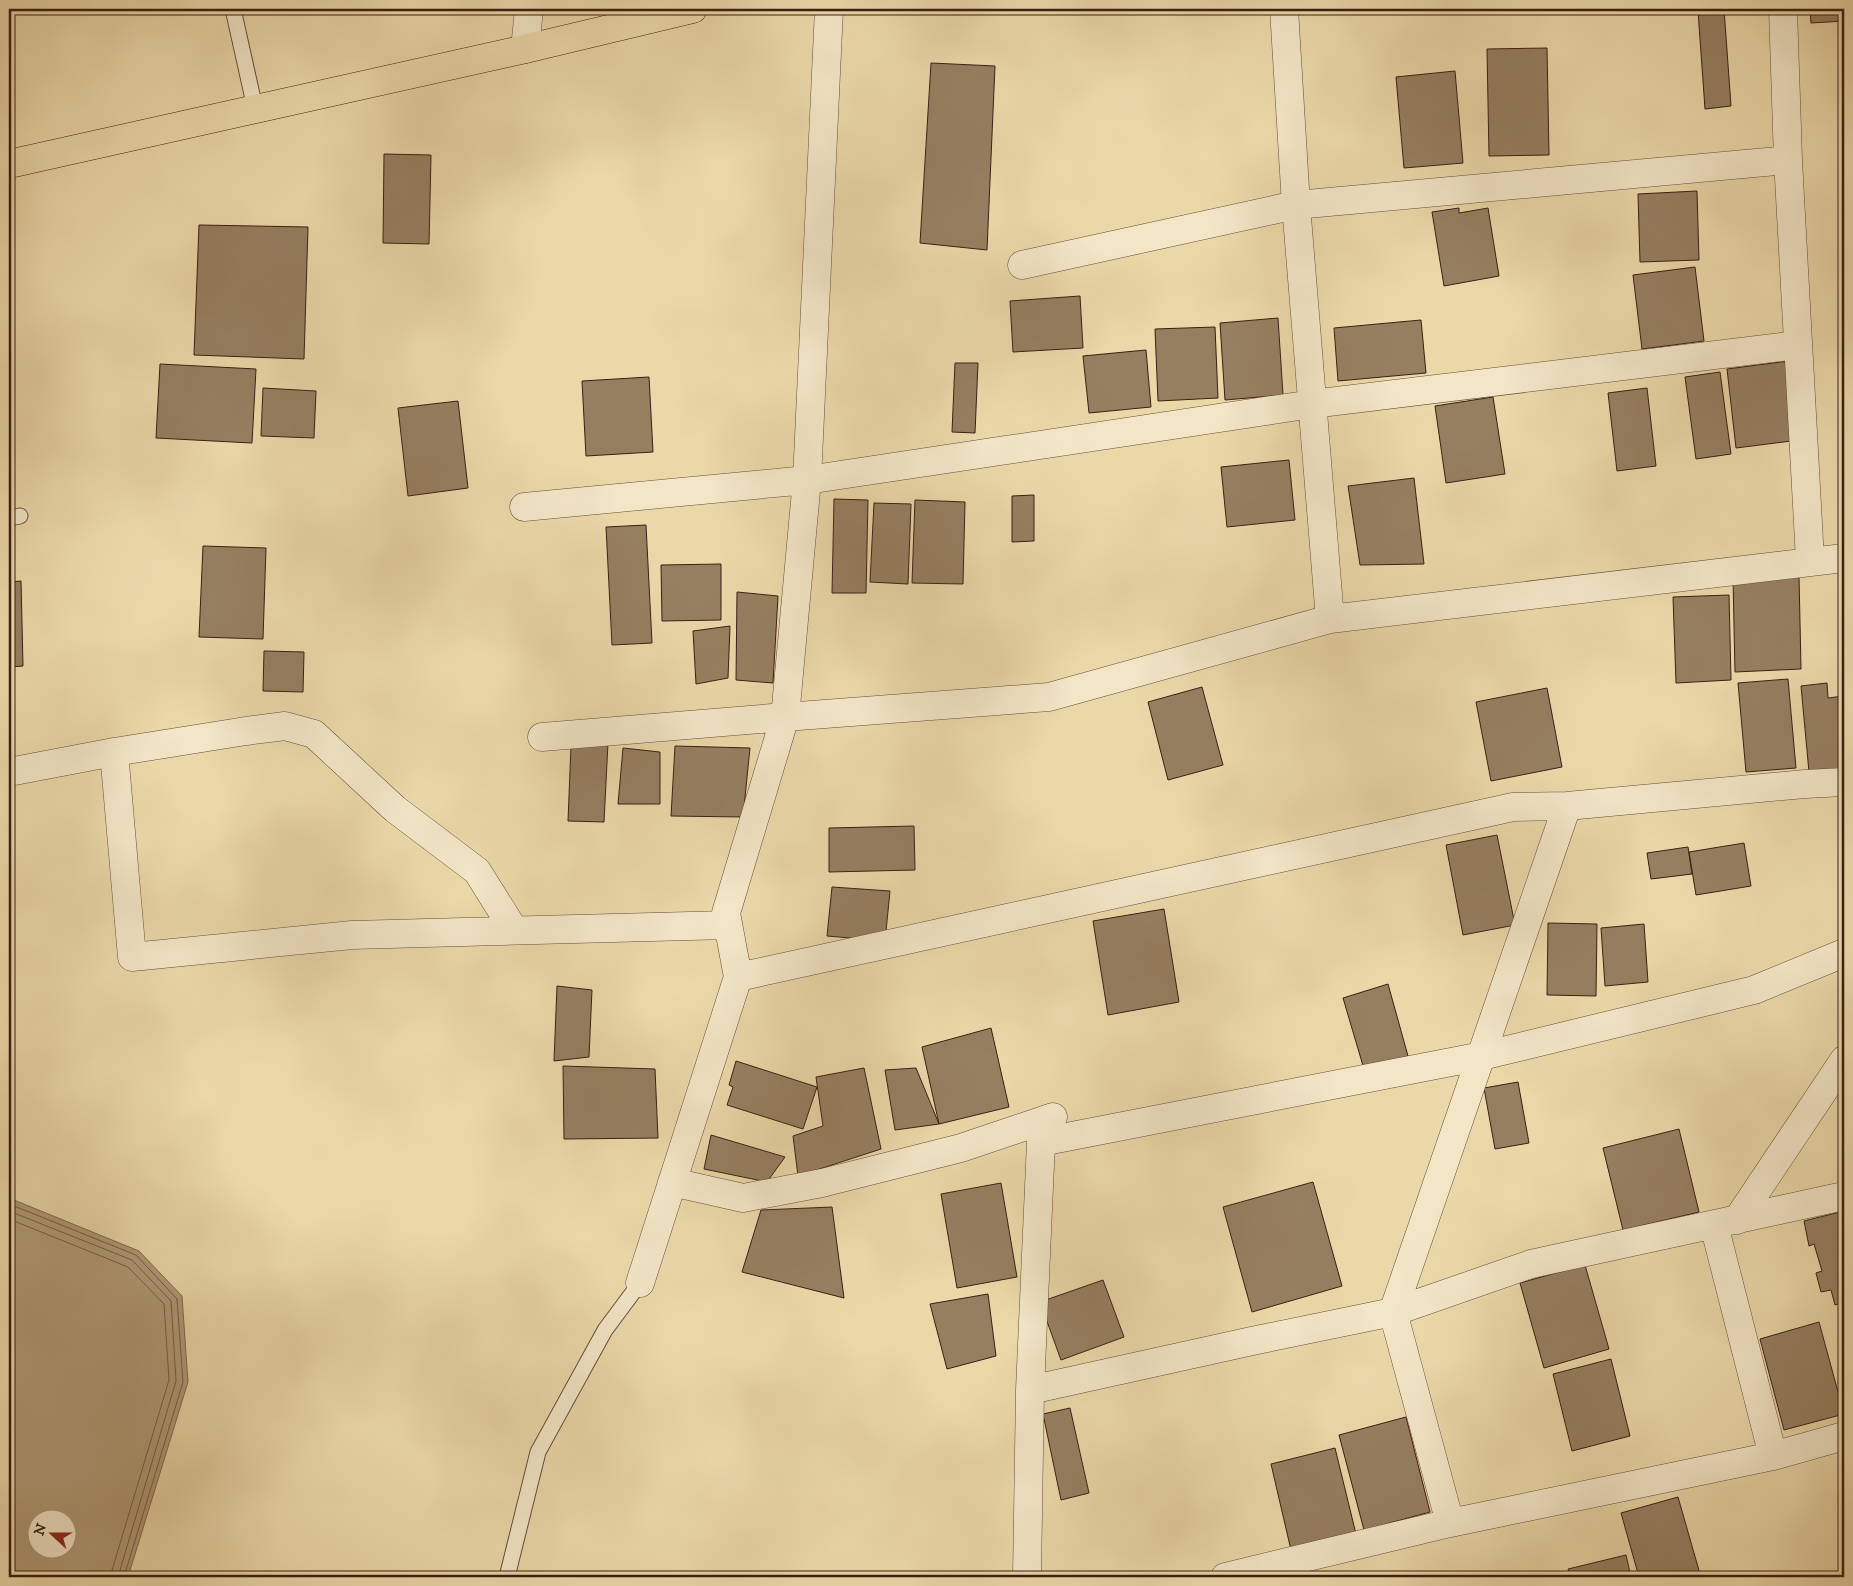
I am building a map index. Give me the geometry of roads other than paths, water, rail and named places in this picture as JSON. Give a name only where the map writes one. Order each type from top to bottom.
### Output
[{"type":"highway","points":[[9,164],[525,49],[693,9]]},
{"type":"street","points":[[525,49],[528,9]]},
{"type":"street","points":[[640,1283],[738,977],[726,913],[785,717],[807,480],[829,9]]},
{"type":"street","points":[[1284,9],[1296,205],[1330,619]]},
{"type":"street","points":[[1783,9],[1788,160],[1810,560]]},
{"type":"street","points":[[1022,265],[1296,205],[1788,160]]},
{"type":"street","points":[[524,507],[807,480],[1312,404],[1798,345]]},
{"type":"street","points":[[542,738],[1049,697],[1330,619],[1810,560],[1844,558]]},
{"type":"street","points":[[9,772],[114,752],[285,726],[314,734],[395,808],[477,871],[514,930]]},
{"type":"street","points":[[114,752],[132,957],[352,935],[728,925]]},
{"type":"street","points":[[738,977],[1513,807],[1567,806],[1844,782]]},
{"type":"street","points":[[1450,1524],[1393,1312],[1567,806]]},
{"type":"street","points":[[1041,1142],[1482,1056],[1754,990],[1844,953]]},
{"type":"street","points":[[1773,1456],[1726,1223],[1844,1060]]},
{"type":"street","points":[[672,1182],[743,1198],[822,1183],[961,1148],[1053,1117],[1041,1142],[1030,1390],[1027,1577]]},
{"type":"street","points":[[1030,1390],[1252,1340],[1393,1312],[1531,1264],[1844,1196]]},
{"type":"street","points":[[1224,1577],[1450,1524],[1773,1456],[1844,1436]]},
{"type":"lane","points":[[233,9],[255,108]]},
{"type":"lane","points":[[507,1577],[538,1452],[605,1330],[640,1283]]},
{"type":"water","points":[[9,1198],[139,1251],[182,1296],[188,1382],[128,1577],[9,1577]]}]
